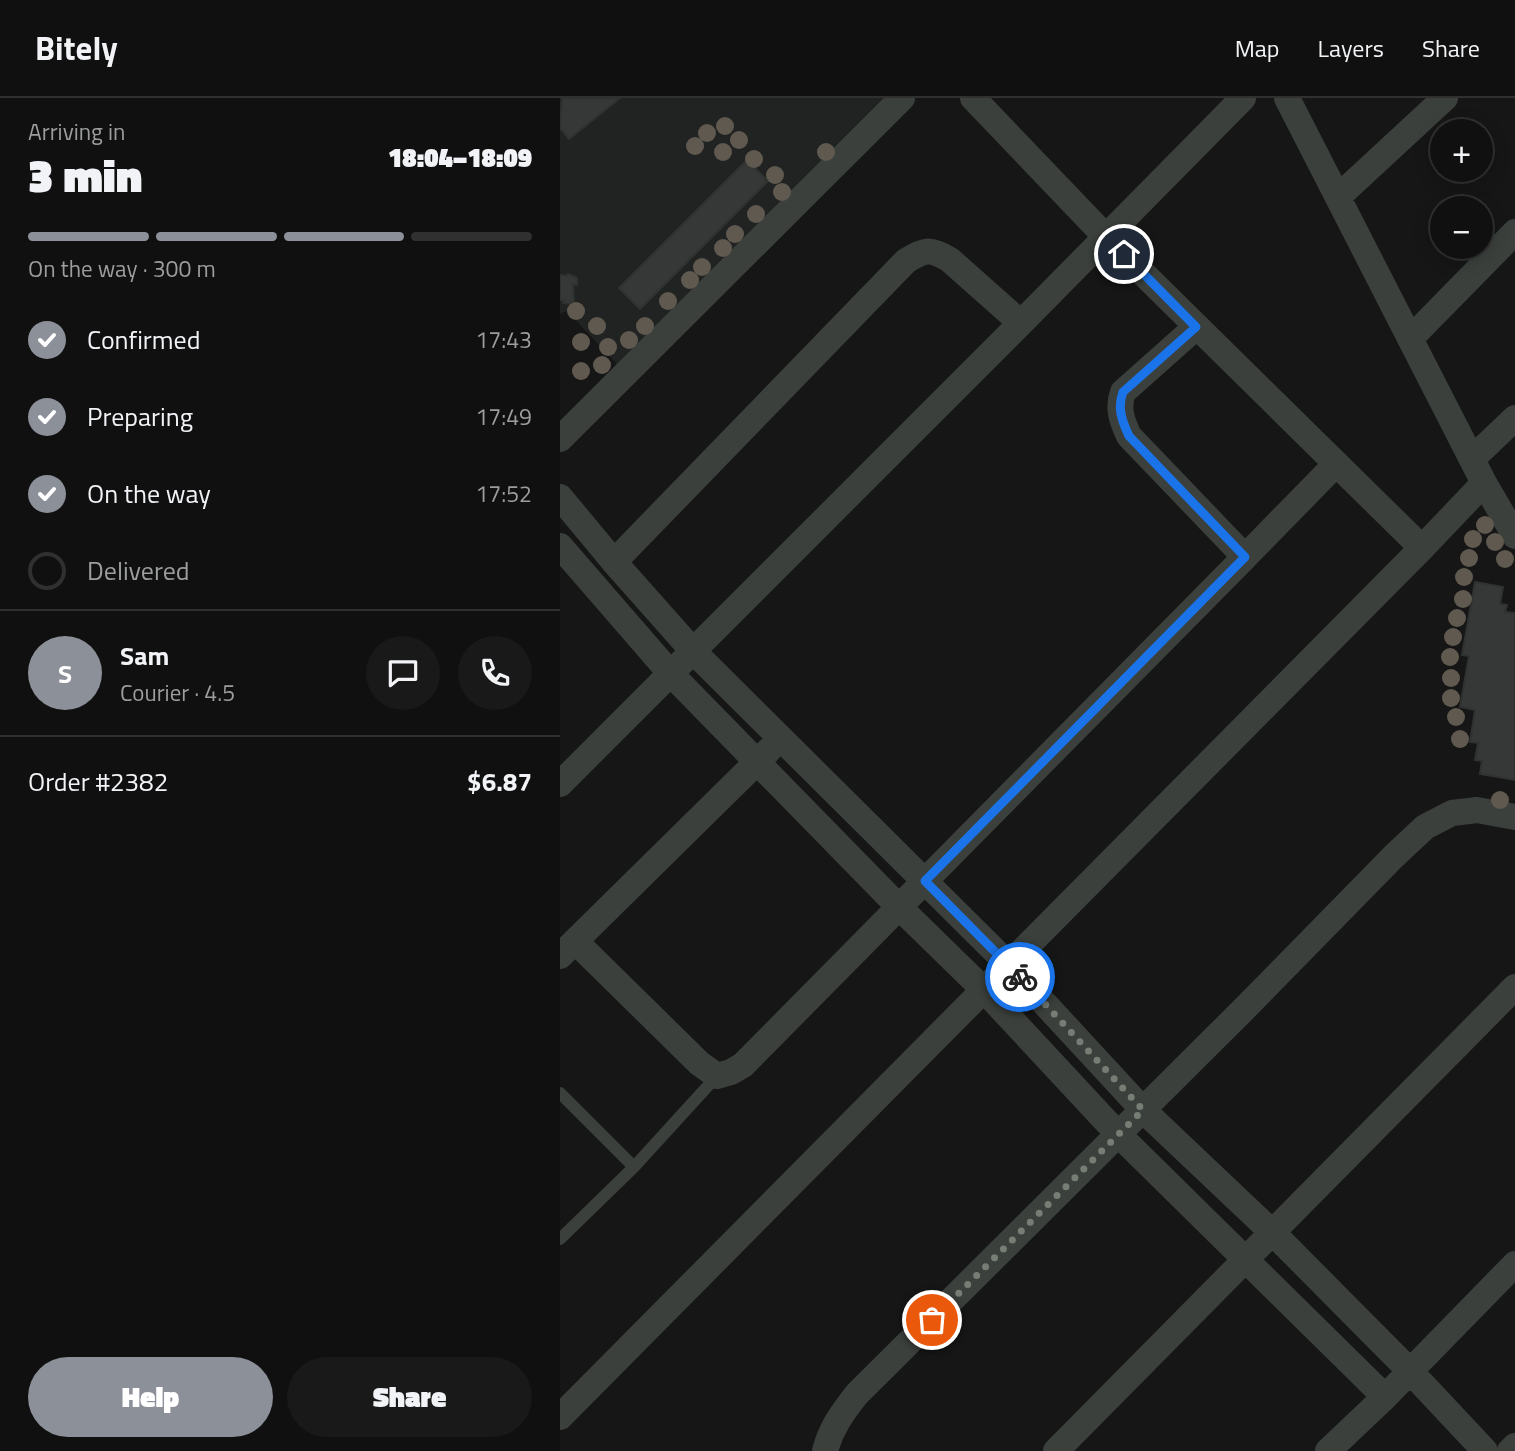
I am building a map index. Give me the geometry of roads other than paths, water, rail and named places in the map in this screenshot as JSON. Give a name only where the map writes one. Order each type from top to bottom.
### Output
[{"type":"street","points":[[560,439],[902,98]]},
{"type":"street","points":[[973,98],[1105,236],[1422,548]]},
{"type":"street","points":[[560,784],[1243,98]]},
{"type":"street","points":[[1287,98],[1484,483],[1515,536]]},
{"type":"street","points":[[1338,197],[1445,98]]},
{"type":"street","points":[[1410,339],[1515,232]]},
{"type":"street","points":[[614,562],[906,261],[918,253],[928,250],[950,260],[1021,323]]},
{"type":"street","points":[[1196,327],[1123,392],[1120,400],[1121,419],[1129,436],[1245,557]]},
{"type":"street","points":[[1472,459],[1515,418]]},
{"type":"street","points":[[780,738],[567,949],[699,1063],[718,1076],[743,1065],[1336,464]]},
{"type":"street","points":[[560,1417],[1010,966],[1484,483]]},
{"type":"street","points":[[560,497],[693,651],[1010,966],[1143,1110],[1273,1233],[1485,1451]]},
{"type":"street","points":[[560,546],[671,674],[899,908],[984,990],[1118,1134],[1385,1397]]},
{"type":"street","points":[[825,1451],[830,1432],[838,1418],[858,1395],[1425,827],[1452,813],[1477,810],[1515,817]]},
{"type":"street","points":[[1056,1451],[1515,987]]},
{"type":"street","points":[[1328,1451],[1385,1397],[1515,1264]]},
{"type":"street","points":[[1510,1451],[1515,1446]]},
{"type":"lane","points":[[560,1239],[635,1167],[718,1076]]},
{"type":"lane","points":[[560,1093],[635,1167]]}]
